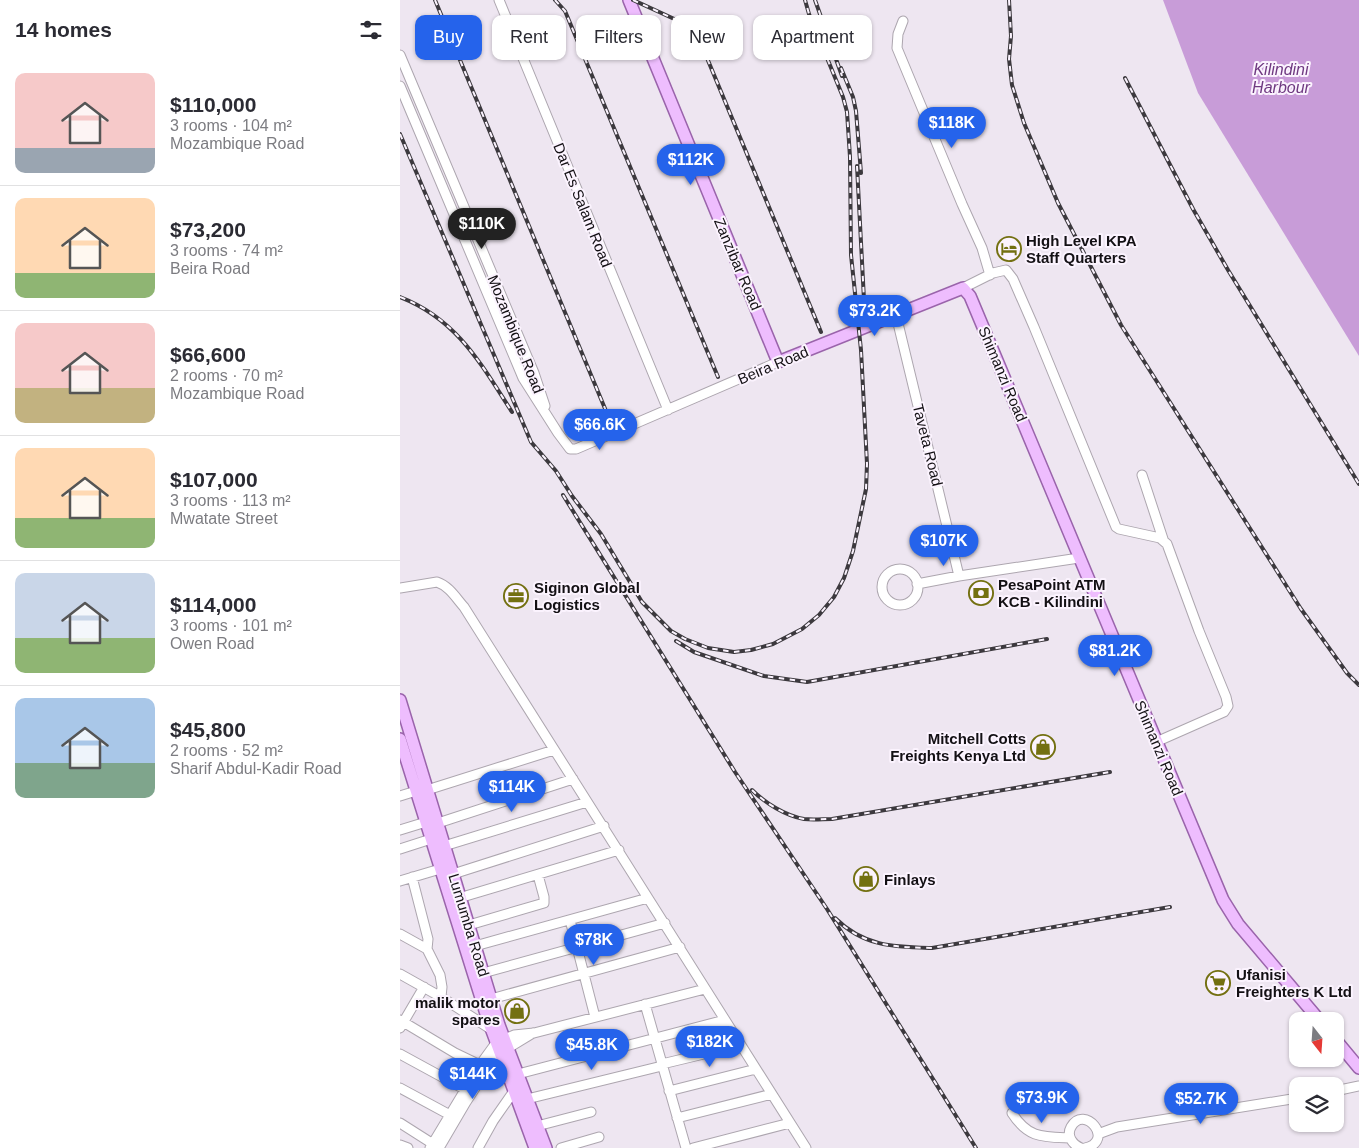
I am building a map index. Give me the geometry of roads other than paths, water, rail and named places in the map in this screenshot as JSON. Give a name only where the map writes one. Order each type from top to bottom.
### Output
[{"type":"main road","name":"Zanzibar Road","points":[[629,0],[778,362]]},
{"type":"main road","name":"Beira Road","points":[[778,362],[963,288]]},
{"type":"main road","name":"Shimanzi Road","points":[[963,288],[970,296],[1214,880],[1229,911],[1313,1012]]},
{"type":"main road","name":"Lumumba Road","points":[[400,700],[413,763],[422,790],[438,823],[459,898],[491,999],[514,1092],[535,1148]]},
{"type":"main road","name":"Lumumba Road","points":[[401,746],[413,763]]},
{"type":"main road","name":"Lumumba Road","points":[[422,790],[426,822],[492,1030],[518,1074],[546,1148]]},
{"type":"main road","points":[[1344,1050],[1359,1068]]},
{"type":"street","name":"Dar Es Salam Road","points":[[499,0],[668,410]]},
{"type":"street","points":[[903,21],[898,34],[897,48],[982,248],[990,275]]},
{"type":"street","name":"Mozambique Road","points":[[400,55],[534,373],[550,420]]},
{"type":"street","name":"Mozambique Road","points":[[400,86],[523,378],[567,446],[576,449],[668,410]]},
{"type":"street","points":[[963,288],[990,275],[1006,270],[1013,279],[1116,527],[1163,540]]},
{"type":"street","name":"Taveta Road","points":[[896,314],[959,576]]},
{"type":"street","name":"Beira Road","points":[[668,410],[778,362]]},
{"type":"street","points":[[1142,476],[1163,540],[1167,544],[1228,706],[1224,712],[1156,742]]},
{"type":"street","points":[[917,584],[1079,558]]},
{"type":"street","points":[[895,570],[907,571],[912,574],[917,584],[917,590],[912,600],[901,605],[895,604],[886,598],[882,587],[886,576],[895,570]]},
{"type":"street","points":[[400,588],[437,582],[443,584],[452,592],[464,607],[806,1148]]},
{"type":"street","points":[[400,796],[554,750]]},
{"type":"street","points":[[438,823],[573,779]]},
{"type":"street","points":[[444,846],[587,802]]},
{"type":"street","points":[[400,830],[426,822]]},
{"type":"street","points":[[453,874],[604,826]]},
{"type":"street","points":[[400,849],[431,839]]},
{"type":"street","points":[[459,898],[619,850]]},
{"type":"street","points":[[400,881],[440,869]]},
{"type":"street","points":[[469,925],[544,903],[538,875]]},
{"type":"street","points":[[412,877],[428,939],[427,949],[440,975],[442,987],[440,997]]},
{"type":"street","points":[[475,946],[648,898]]},
{"type":"street","points":[[570,920],[595,1017]]},
{"type":"street","points":[[483,973],[665,923]]},
{"type":"street","points":[[400,934],[427,949]]},
{"type":"street","points":[[491,999],[680,947]]},
{"type":"street","points":[[400,974],[492,1030]]},
{"type":"street","points":[[424,987],[401,1023],[480,1065]]},
{"type":"street","points":[[434,1147],[450,1115],[480,1065],[502,1046],[521,1034],[534,1033],[705,989]]},
{"type":"street","points":[[645,1004],[686,1148]]},
{"type":"street","points":[[518,1074],[725,1020]]},
{"type":"street","points":[[527,1099],[741,1045]]},
{"type":"street","points":[[434,1147],[502,1046]]},
{"type":"street","points":[[400,1054],[466,1090]]},
{"type":"street","points":[[669,1091],[756,1069]]},
{"type":"street","points":[[1344,1089],[1359,1086]]},
{"type":"street","points":[[400,1088],[450,1115]]},
{"type":"street","points":[[478,1148],[493,1121],[514,1092]]},
{"type":"street","points":[[677,1118],[772,1094]]},
{"type":"street","points":[[1098,1134],[1117,1127],[1289,1099]]},
{"type":"street","points":[[537,1126],[590,1112]]},
{"type":"street","points":[[1012,1113],[1017,1122],[1029,1133],[1043,1137],[1069,1138]]},
{"type":"street","points":[[1087,1120],[1093,1122],[1097,1128],[1096,1142],[1091,1147],[1075,1146],[1069,1138],[1071,1127],[1075,1122],[1087,1120]]},
{"type":"street","points":[[400,1123],[434,1147]]},
{"type":"street","points":[[693,1148],[790,1123]]},
{"type":"street","points":[[561,1148],[599,1137]]},
{"type":"street","points":[[400,1145],[408,1148]]},
{"type":"water","name":"Kilindini Harbour","points":[[1163,0],[1359,0],[1359,356],[1198,93]]},
{"type":"railway","points":[[435,0],[611,423]]},
{"type":"railway","points":[[555,0],[565,11],[718,377]]},
{"type":"railway","points":[[633,0],[683,23],[702,46],[821,332]]},
{"type":"railway","points":[[400,134],[531,442],[556,471],[572,496],[601,534],[642,602],[671,631],[708,648],[734,652],[773,644],[802,629],[819,615],[834,597],[844,578],[853,551],[866,489],[867,464],[861,350],[851,255],[850,157],[847,112],[843,97],[805,0]]},
{"type":"railway","points":[[815,0],[842,76]]},
{"type":"railway","points":[[1009,0],[1011,36],[1009,59],[1012,85],[1024,123],[1058,203],[1121,325],[1301,609],[1347,673],[1359,685]]},
{"type":"railway","points":[[841,68],[853,97],[856,111],[861,173]]},
{"type":"railway","points":[[1125,78],[1193,209],[1228,270],[1359,484]]},
{"type":"railway","points":[[857,166],[865,319]]},
{"type":"railway","points":[[400,297],[420,306],[452,330],[478,360],[512,412]]},
{"type":"railway","points":[[563,495],[735,772],[827,909],[976,1148]]},
{"type":"railway","points":[[676,641],[694,652],[764,676],[807,682],[1047,639]]},
{"type":"railway","points":[[752,790],[769,804],[790,815],[804,819],[832,819],[1110,772]]},
{"type":"railway","points":[[835,918],[857,935],[880,944],[932,948],[1170,907]]},
{"type":"place","name":"High Level KPA Staff Quarters","points":[[1009,249]]},
{"type":"place","name":"PesaPoint ATM KCB - Kilindini","points":[[981,593]]},
{"type":"place","name":"Siginon Global Logistics","points":[[516,596]]},
{"type":"place","name":"Mitchell Cotts Freights Kenya Ltd","points":[[1043,747]]},
{"type":"place","name":"Finlays","points":[[866,879]]},
{"type":"place","name":"Ufanisi Freighters K Ltd","points":[[1218,983]]},
{"type":"place","name":"malik motor spares","points":[[517,1011]]}]
